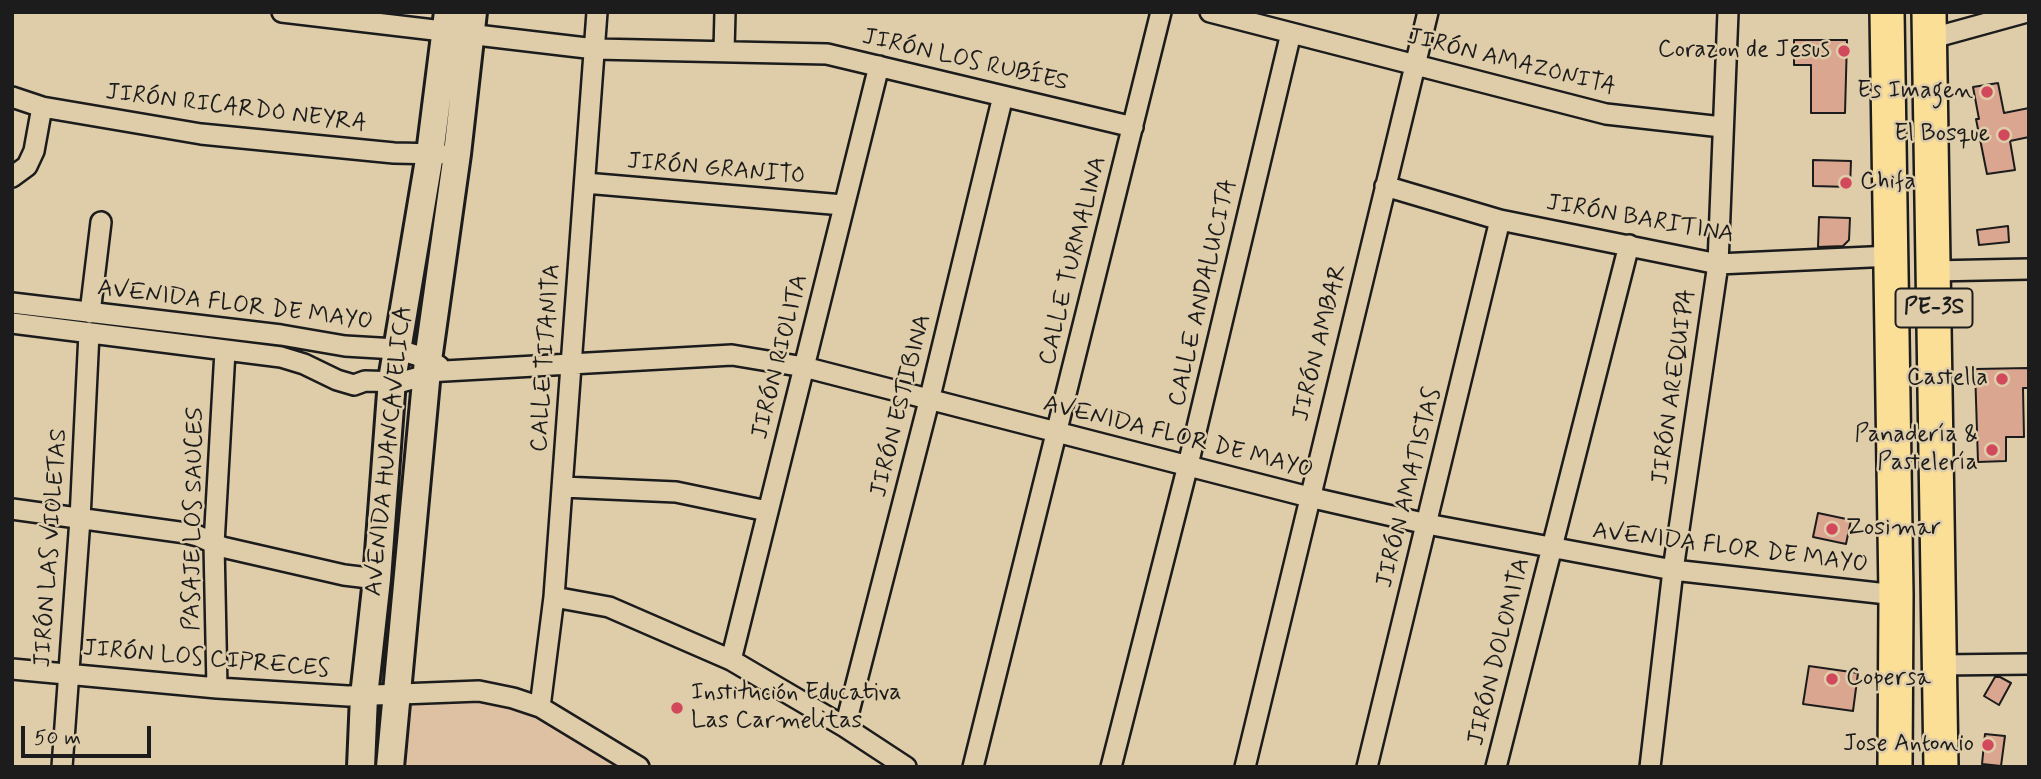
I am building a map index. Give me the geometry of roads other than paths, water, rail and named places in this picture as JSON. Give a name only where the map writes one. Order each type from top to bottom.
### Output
[{"type":"highway","name":"PE-3S","points":[[1887,12],[1896,595],[1895,767]]},
{"type":"highway","name":"PE-3S","points":[[1929,25],[1941,767]]},
{"type":"main road","name":"AVENIDA HUANCAVELICA","points":[[390,767],[457,154],[459,23]]},
{"type":"main road","name":"AVENIDA HUANCAVELICA","points":[[361,767],[364,696],[377,579],[391,380],[430,154],[459,23]]},
{"type":"street","name":"JIRÓN LOS RUBÍES","points":[[282,12],[459,23],[594,49],[827,54],[1133,127]]},
{"type":"street","name":"CALLE TITANITA","points":[[540,707],[554,597],[597,12]]},
{"type":"street","points":[[724,51],[725,12]]},
{"type":"street","name":"CALLE TURMALINA","points":[[973,767],[1161,12]]},
{"type":"street","name":"JIRÓN AMAZONITA","points":[[1210,12],[1606,114],[1722,127]]},
{"type":"street","name":"JIRÓN AMBAR","points":[[1245,767],[1428,12]]},
{"type":"street","name":"JIRÓN AREQUIPA","points":[[1650,767],[1673,570],[1718,264],[1728,12]]},
{"type":"street","points":[[1929,25],[2028,12]]},
{"type":"street","name":"CALLE ANDALUCITA","points":[[1111,767],[1188,465],[1291,33]]},
{"type":"street","name":"JIRÓN RIOLITA","points":[[731,660],[879,66]]},
{"type":"street","name":"JIRÓN ESTIBINA","points":[[845,727],[929,401],[1003,96]]},
{"type":"street","name":"JIRÓN RICARDO NEYRA","points":[[12,97],[42,107],[201,134],[394,153],[457,154]]},
{"type":"street","points":[[12,177],[27,166],[34,151],[42,107]]},
{"type":"street","name":"JIRÓN GRANITO","points":[[585,183],[844,205]]},
{"type":"street","name":"JIRÓN BARITINA","points":[[1385,186],[1500,220],[1718,264],[1892,256]]},
{"type":"street","name":"JIRÓN AMATISTAS","points":[[1367,767],[1500,220]]},
{"type":"street","name":"JIRÓN LAS VIOLETAS","points":[[62,767],[80,519],[90,323],[101,222]]},
{"type":"street","name":"JIRÓN DOLOMITA","points":[[1496,767],[1629,245]]},
{"type":"street","points":[[1933,271],[2029,270]]},
{"type":"street","name":"AVENIDA FLOR DE MAYO","points":[[12,303],[90,323],[225,351],[292,360],[354,385],[391,380],[401,382],[420,377],[434,368]]},
{"type":"street","name":"AVENIDA FLOR DE MAYO","points":[[12,323],[90,323],[281,335],[345,346],[396,349],[434,368],[570,366],[732,355],[804,368],[1309,497],[1427,524],[1673,570],[1896,595]]},
{"type":"street","name":"PASAJE LOS SAUCES","points":[[217,688],[214,544],[225,351]]},
{"type":"street","points":[[563,487],[676,492],[767,511]]},
{"type":"street","points":[[12,509],[186,533],[214,544],[344,575],[377,579]]},
{"type":"street","points":[[554,597],[609,607],[731,660],[845,727],[906,767]]},
{"type":"street","points":[[1940,665],[2029,664]]},
{"type":"street","name":"JIRÓN LOS CIPRECES","points":[[12,669],[217,688],[364,696],[479,691],[540,707],[639,767]]},
{"type":"place","name":"Corazon de Jesus","points":[[1844,51]]},
{"type":"place","name":"Es Imagen","points":[[1987,92]]},
{"type":"place","name":"El Bosque","points":[[2004,135]]},
{"type":"place","name":"Chifa","points":[[1846,183]]},
{"type":"place","name":"Castella","points":[[2002,379]]},
{"type":"place","name":"Panadería & Pastelería","points":[[1992,450]]},
{"type":"place","name":"Zosimar","points":[[1832,529]]},
{"type":"place","name":"Copersa","points":[[1832,679]]},
{"type":"place","name":"Institución Educativa Las Carmelitas","points":[[677,708]]},
{"type":"place","name":"Jose Antonio","points":[[1988,745]]}]
